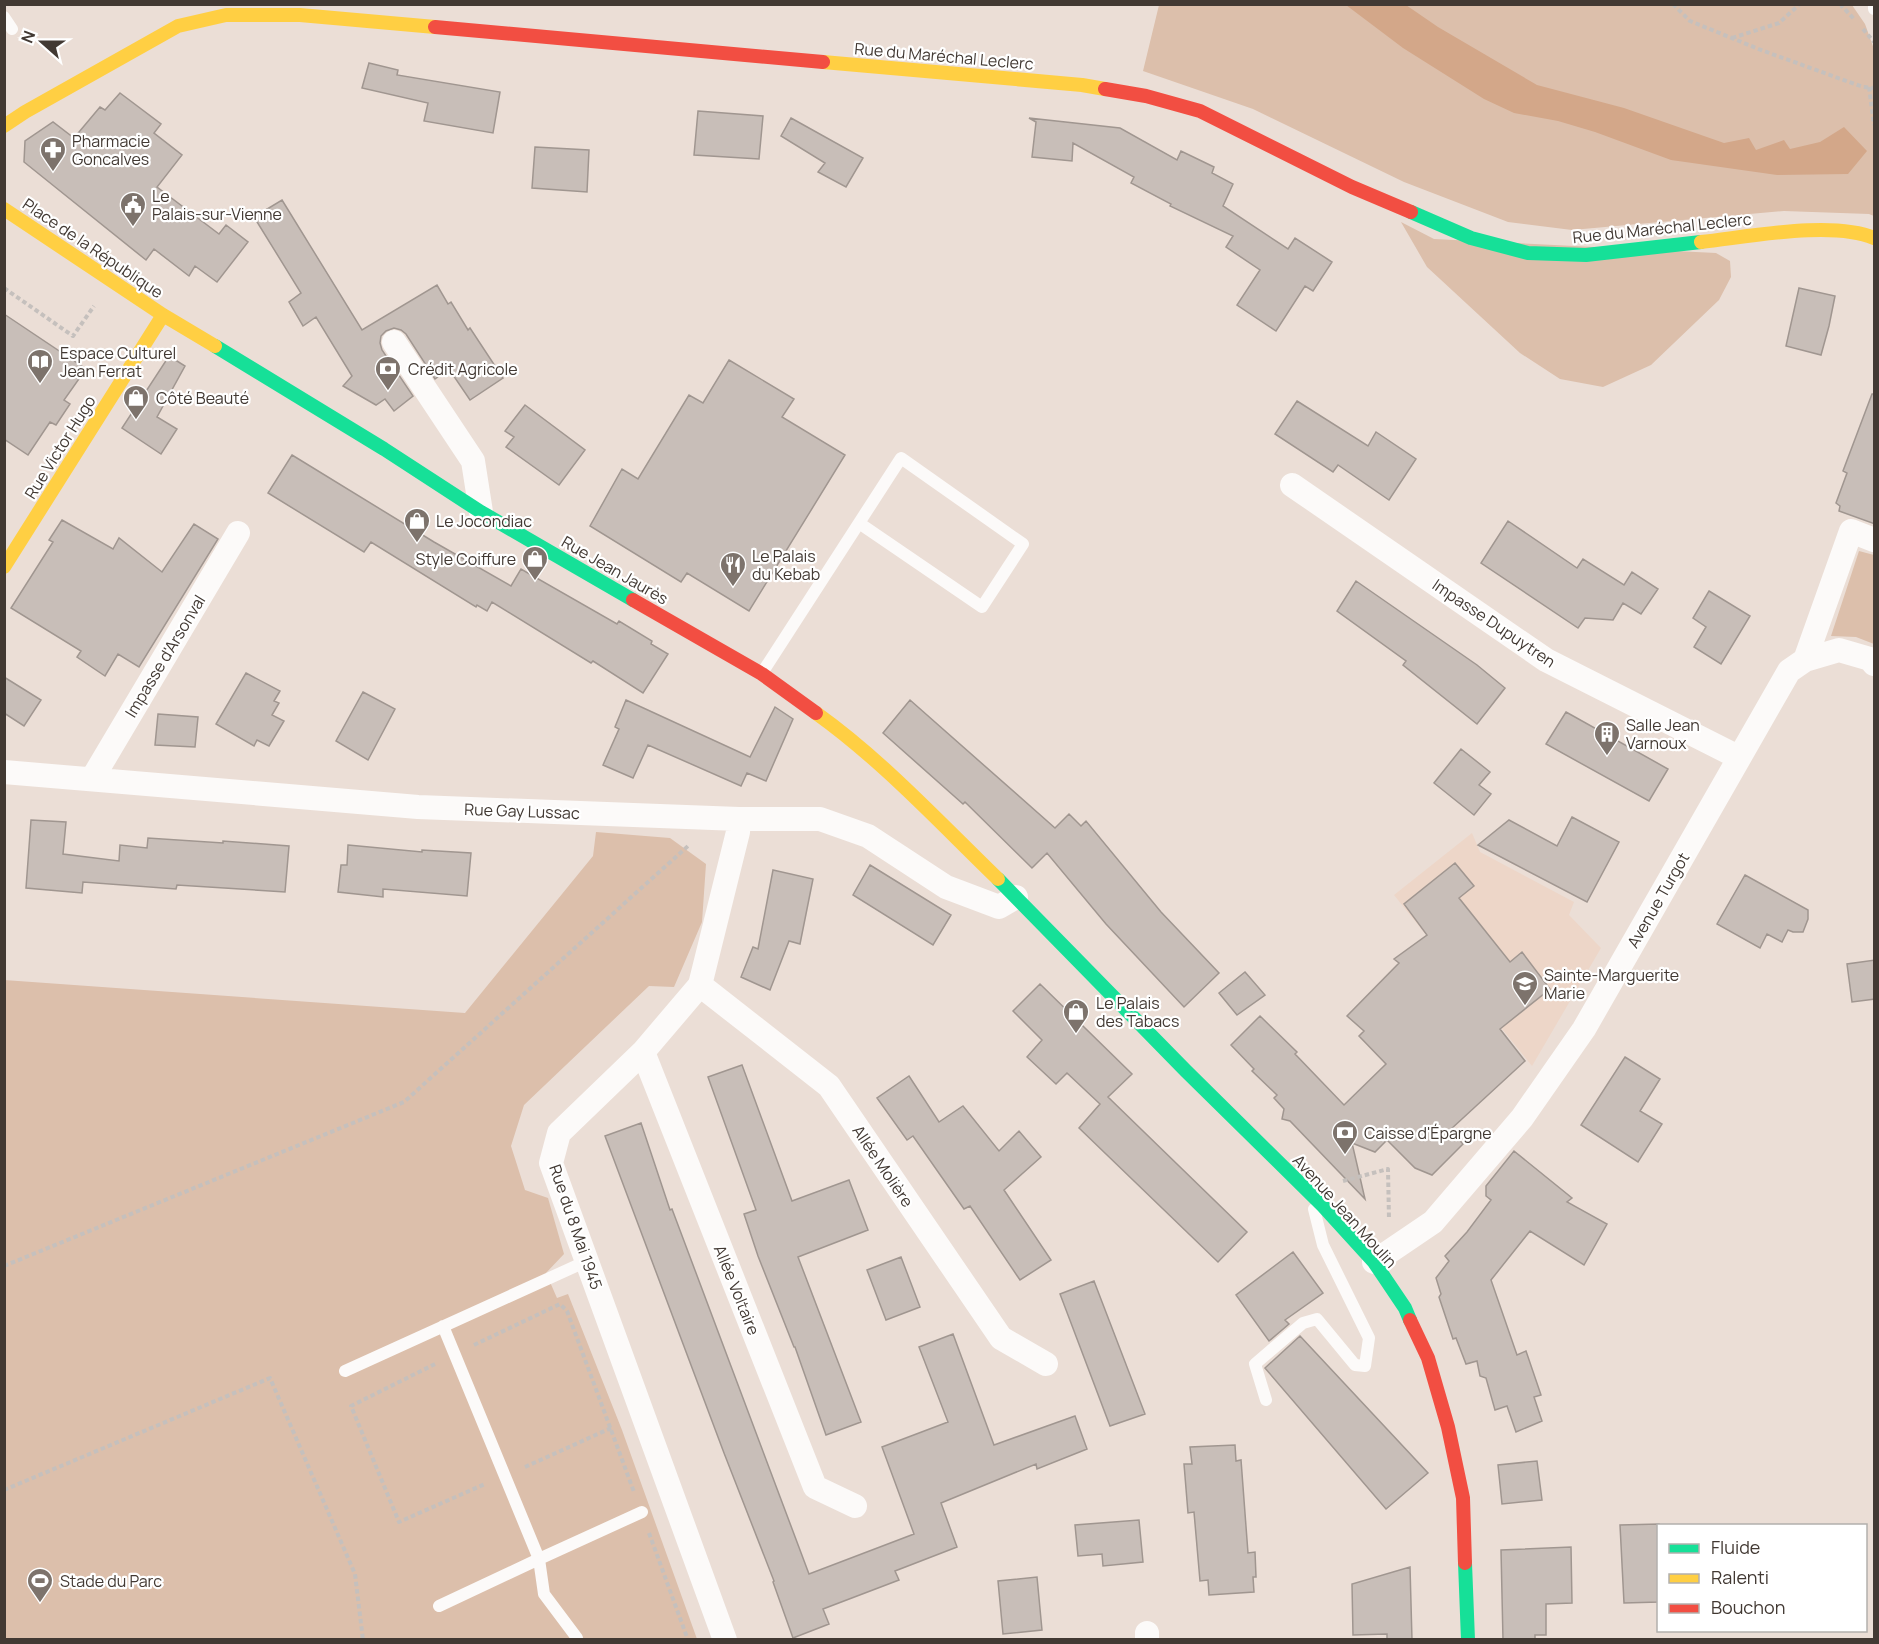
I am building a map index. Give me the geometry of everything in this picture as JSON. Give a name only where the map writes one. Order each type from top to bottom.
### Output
[{"type":"main road","name":"Rue du Maréchal Leclerc","points":[[4,126],[178,26],[226,15],[301,10],[1070,83],[1146,96],[1200,111],[1352,187],[1471,238],[1528,253],[1586,255],[1810,230],[1862,233],[1875,238]]},
{"type":"main road","name":"Place de la République","points":[[4,209],[164,315]]},
{"type":"main road","name":"Rue Jean Jaurès","points":[[164,315],[384,449],[481,512],[762,674],[844,733],[883,767],[1016,897]]},
{"type":"main road","name":"Rue Victor Hugo","points":[[4,567],[164,315]]},
{"type":"main road","name":"Avenue Jean Moulin","points":[[1016,897],[1186,1071],[1309,1191],[1374,1262],[1404,1308],[1428,1358],[1448,1427],[1464,1498],[1468,1640]]},
{"type":"street","points":[[394,342],[473,461],[481,512]]},
{"type":"street","name":"Impasse Dupuytren","points":[[1292,485],[1546,660],[1738,758]]},
{"type":"street","points":[[1805,660],[1851,531],[1875,540]]},
{"type":"street","name":"Impasse d'Arsonval","points":[[92,779],[238,533]]},
{"type":"street","name":"Avenue Turgot","points":[[1374,1262],[1432,1222],[1522,1118],[1584,1029],[1789,671],[1805,660],[1839,650],[1870,659],[1875,664]]},
{"type":"street","name":"Rue Gay Lussac","points":[[4,772],[418,807],[739,819],[820,819],[868,836],[946,887],[999,907],[1016,897]]},
{"type":"street","name":"Rue du 8 Mai 1945","points":[[724,1640],[551,1163],[559,1133],[643,1052],[700,985],[738,832],[739,819]]},
{"type":"street","name":"Allée Molière","points":[[700,985],[829,1086],[1001,1338],[1046,1364]]},
{"type":"street","name":"Allée Voltaire","points":[[643,1052],[815,1487],[855,1506]]},
{"type":"lane","points":[[4,17],[12,29]]},
{"type":"lane","points":[[762,674],[859,523],[901,458],[1023,544],[982,607],[859,523]]},
{"type":"lane","points":[[1266,1400],[1255,1364],[1303,1323],[1317,1319],[1354,1365],[1365,1366],[1369,1338],[1323,1245],[1309,1191]]},
{"type":"lane","points":[[345,1371],[587,1261]]},
{"type":"lane","points":[[443,1326],[539,1559],[544,1594],[578,1639]]},
{"type":"lane","points":[[439,1606],[642,1512]]},
{"type":"path","points":[[1673,4],[1690,21],[1863,87],[1875,88]]},
{"type":"path","points":[[1732,38],[1779,23],[1800,4]]},
{"type":"path","points":[[1869,87],[1875,126]]},
{"type":"path","points":[[4,288],[73,336],[97,301]]},
{"type":"path","points":[[4,1266],[404,1102],[686,848],[695,843]]},
{"type":"path","points":[[1335,1174],[1343,1182],[1388,1169],[1389,1221]]},
{"type":"path","points":[[567,1311],[688,1640]]},
{"type":"path","points":[[4,1490],[270,1378],[355,1574],[363,1640]]},
{"type":"shaded area","points":[[1159,5],[1852,5],[1865,24],[1874,49],[1874,216],[1784,211],[1572,230],[1508,222],[1404,182],[1253,109],[1143,71]]},
{"type":"shaded area","points":[[1346,5],[1406,5],[1438,27],[1537,85],[1624,108],[1724,143],[1749,138],[1756,150],[1784,140],[1790,149],[1820,142],[1844,127],[1867,151],[1848,174],[1777,175],[1671,160],[1595,132],[1558,121],[1514,113],[1484,99],[1403,48]]},
{"type":"shaded area","points":[[1401,222],[1434,239],[1716,253],[1730,261],[1731,277],[1719,300],[1651,365],[1603,387],[1560,379],[1520,353],[1427,267]]},
{"type":"shaded area","points":[[1859,551],[1874,555],[1874,644],[1856,637],[1831,636]]},
{"type":"shaded area","points":[[596,832],[670,838],[706,864],[702,922],[674,987],[649,986],[524,1105],[511,1146],[525,1190],[548,1198],[564,1254],[546,1273],[557,1298],[568,1294],[622,1430],[697,1639],[5,1639],[4,980],[465,1013],[593,856]]},
{"type":"shaded area","name":"Sainte-Marguerite Marie","points":[[1472,833],[1480,852],[1574,902],[1569,915],[1601,948],[1532,1066],[1394,895]]},
{"type":"building","points":[[369,63],[398,70],[397,75],[500,92],[493,133],[424,121],[428,103],[362,88]]},
{"type":"building","points":[[120,93],[161,124],[154,133],[182,155],[157,187],[219,234],[226,225],[248,242],[217,282],[195,266],[189,276],[154,249],[146,260],[24,162],[25,141],[53,122],[74,138],[100,107],[105,110]]},
{"type":"building","points":[[698,111],[763,116],[759,159],[694,155]]},
{"type":"building","points":[[791,118],[863,158],[846,187],[818,172],[825,163],[781,136]]},
{"type":"building","points":[[1029,118],[1120,128],[1177,160],[1181,151],[1214,167],[1212,173],[1233,184],[1223,206],[1288,249],[1295,238],[1332,262],[1313,291],[1305,286],[1276,331],[1237,305],[1260,270],[1226,247],[1233,236],[1170,206],[1171,204],[1131,183],[1134,177],[1073,143],[1072,161],[1032,157],[1036,122]]},
{"type":"building","points":[[535,147],[589,150],[587,192],[532,188]]},
{"type":"building","points":[[282,200],[362,330],[437,285],[448,304],[451,302],[468,330],[470,328],[503,378],[470,400],[449,369],[435,379],[406,334],[394,328],[381,336],[380,343],[382,350],[413,396],[394,411],[385,399],[376,405],[343,386],[352,376],[316,317],[303,326],[289,302],[301,293],[254,217]]},
{"type":"building","points":[[1799,288],[1835,296],[1821,355],[1786,346]]},
{"type":"building","name":"Espace Culturel Jean Ferrat","points":[[4,314],[86,369],[64,400],[70,404],[56,425],[50,422],[28,455],[4,439]]},
{"type":"building","points":[[169,356],[185,366],[157,417],[177,429],[161,454],[122,428]]},
{"type":"building","points":[[729,360],[794,399],[782,417],[845,455],[749,611],[687,573],[681,582],[590,526],[622,469],[638,479],[689,395],[703,403]]},
{"type":"building","points":[[1872,394],[1875,394],[1875,524],[1839,511],[1840,506],[1836,503],[1847,473],[1843,471]]},
{"type":"building","points":[[1297,401],[1368,446],[1376,432],[1416,459],[1389,500],[1338,465],[1333,472],[1275,434]]},
{"type":"building","points":[[525,405],[585,450],[559,485],[506,447],[514,437],[505,431]]},
{"type":"building","points":[[292,455],[511,586],[521,569],[617,624],[619,621],[652,641],[651,644],[668,654],[643,693],[492,602],[487,611],[477,605],[476,607],[371,542],[364,552],[268,493]]},
{"type":"building","points":[[62,520],[113,549],[119,538],[162,572],[194,524],[218,539],[139,667],[118,654],[105,676],[77,657],[81,651],[11,608],[53,542],[49,540]]},
{"type":"building","points":[[1508,521],[1577,568],[1583,559],[1624,585],[1632,572],[1658,589],[1641,614],[1623,603],[1613,620],[1585,618],[1578,628],[1481,563]]},
{"type":"building","points":[[1356,581],[1477,665],[1505,688],[1477,724],[1403,665],[1406,661],[1337,611]]},
{"type":"building","points":[[1709,591],[1750,616],[1721,664],[1694,647],[1706,627],[1693,618]]},
{"type":"building","points":[[246,673],[280,691],[274,701],[279,703],[272,715],[284,721],[269,746],[257,740],[254,746],[216,724]]},
{"type":"building","points":[[4,677],[41,700],[24,726],[4,713]]},
{"type":"building","points":[[363,692],[395,709],[368,760],[336,741]]},
{"type":"building","points":[[626,700],[750,757],[775,707],[793,719],[766,781],[747,773],[741,786],[648,745],[633,778],[603,765],[619,729],[615,727]]},
{"type":"building","points":[[910,700],[1055,828],[1069,814],[1081,826],[1086,821],[1161,912],[1219,973],[1184,1007],[1106,924],[1047,853],[1032,868],[965,802],[963,804],[883,733]]},
{"type":"building","name":"Salle Jean Varnoux","points":[[1566,712],[1668,769],[1649,801],[1546,744]]},
{"type":"building","points":[[158,714],[198,717],[195,747],[155,745]]},
{"type":"building","points":[[1461,749],[1490,772],[1479,785],[1491,794],[1474,815],[1434,783]]},
{"type":"building","points":[[1572,817],[1619,842],[1587,902],[1478,845],[1509,820],[1557,846]]},
{"type":"building","points":[[31,820],[66,822],[63,854],[119,861],[120,845],[147,848],[148,838],[289,846],[285,892],[177,885],[176,889],[83,882],[82,893],[26,888]]},
{"type":"building","points":[[348,845],[422,852],[422,850],[471,853],[467,896],[383,889],[383,897],[338,892],[341,865],[347,865]]},
{"type":"building","points":[[1455,863],[1474,886],[1459,898],[1510,962],[1522,952],[1550,989],[1500,1029],[1525,1061],[1450,1130],[1463,1144],[1432,1175],[1415,1168],[1387,1140],[1375,1152],[1352,1143],[1365,1199],[1290,1121],[1282,1119],[1284,1109],[1274,1098],[1277,1095],[1252,1071],[1254,1069],[1231,1045],[1260,1016],[1297,1052],[1295,1054],[1344,1105],[1386,1064],[1359,1036],[1364,1031],[1347,1016],[1399,963],[1394,959],[1427,935],[1404,904]]},
{"type":"building","points":[[870,865],[951,915],[933,945],[853,895]]},
{"type":"building","points":[[773,870],[813,879],[800,944],[789,941],[770,990],[741,977],[753,947],[758,949]]},
{"type":"building","points":[[1745,875],[1808,910],[1808,919],[1803,932],[1788,930],[1782,942],[1767,934],[1760,948],[1717,924]]},
{"type":"building","points":[[1875,960],[1875,999],[1852,1002],[1847,964]]},
{"type":"building","points":[[1245,972],[1265,995],[1237,1015],[1219,993]]},
{"type":"building","points":[[1040,984],[1132,1074],[1108,1097],[1247,1232],[1218,1262],[1079,1128],[1100,1104],[1067,1073],[1056,1084],[1027,1057],[1042,1040],[1013,1011]]},
{"type":"building","points":[[1625,1057],[1660,1079],[1640,1111],[1662,1124],[1638,1162],[1581,1125]]},
{"type":"building","points":[[742,1065],[792,1201],[849,1180],[868,1230],[798,1257],[861,1422],[826,1435],[744,1214],[756,1210],[708,1077]]},
{"type":"building","points":[[909,1076],[939,1122],[963,1106],[999,1151],[1019,1131],[1041,1157],[1004,1190],[1051,1260],[1020,1280],[970,1206],[964,1209],[913,1136],[907,1140],[877,1098]]},
{"type":"building","points":[[641,1123],[670,1210],[672,1209],[809,1574],[914,1534],[882,1447],[948,1422],[919,1347],[953,1334],[994,1445],[1075,1416],[1087,1449],[1037,1469],[1036,1464],[941,1503],[957,1547],[895,1571],[899,1580],[823,1609],[829,1624],[793,1638],[774,1581],[605,1136]]},
{"type":"building","points":[[1514,1151],[1572,1198],[1567,1202],[1607,1224],[1584,1265],[1530,1231],[1491,1280],[1517,1355],[1526,1351],[1541,1395],[1534,1397],[1542,1421],[1516,1432],[1507,1406],[1495,1410],[1486,1378],[1480,1376],[1477,1361],[1466,1364],[1456,1338],[1453,1339],[1439,1297],[1441,1294],[1436,1278],[1449,1261],[1445,1256],[1491,1200],[1486,1196],[1486,1186]]},
{"type":"building","points":[[1293,1252],[1323,1293],[1285,1320],[1289,1324],[1269,1341],[1236,1295]]},
{"type":"building","points":[[901,1257],[920,1307],[886,1320],[867,1270]]},
{"type":"building","points":[[1094,1281],[1145,1414],[1110,1426],[1060,1294]]},
{"type":"building","points":[[1300,1336],[1428,1473],[1386,1509],[1265,1368]]},
{"type":"building","points":[[1235,1445],[1236,1461],[1241,1460],[1248,1553],[1255,1552],[1254,1592],[1209,1595],[1208,1580],[1200,1581],[1194,1512],[1188,1513],[1184,1464],[1192,1464],[1190,1447]]},
{"type":"building","points":[[1537,1461],[1542,1500],[1502,1504],[1498,1465]]},
{"type":"building","points":[[1139,1520],[1143,1562],[1103,1566],[1102,1554],[1078,1556],[1075,1525]]},
{"type":"building","points":[[1657,1524],[1657,1602],[1624,1603],[1620,1525]]},
{"type":"building","points":[[1571,1547],[1572,1603],[1546,1604],[1546,1635],[1535,1635],[1535,1640],[1503,1640],[1501,1550]]},
{"type":"building","points":[[1410,1567],[1412,1640],[1387,1640],[1387,1634],[1353,1635],[1352,1584]]},
{"type":"building","points":[[1037,1577],[1042,1630],[1003,1634],[998,1581]]},
{"type":"traffic: fast","points":[[1411,212],[1471,238],[1528,253],[1586,255],[1701,242]]},
{"type":"traffic: fast","points":[[215,346],[384,449],[481,512],[633,600]]},
{"type":"traffic: fast","points":[[998,879],[1186,1071],[1323,1206],[1374,1262],[1405,1308],[1410,1320]]},
{"type":"traffic: fast","points":[[1465,1563],[1468,1640]]},
{"type":"traffic: slow","points":[[4,126],[178,26],[226,15],[300,15],[435,27]]},
{"type":"traffic: slow","points":[[823,62],[1105,89]]},
{"type":"traffic: slow","points":[[4,209],[163,315],[215,346]]},
{"type":"traffic: slow","points":[[1701,242],[1813,230],[1836,230],[1874,238]]},
{"type":"traffic: slow","points":[[4,567],[163,315]]},
{"type":"traffic: slow","points":[[816,713],[864,751],[998,879]]},
{"type":"traffic: jam","points":[[435,27],[823,62]]},
{"type":"traffic: jam","points":[[1105,89],[1146,96],[1200,111],[1352,187],[1411,212]]},
{"type":"traffic: jam","points":[[633,600],[762,674],[816,713]]},
{"type":"traffic: jam","points":[[1410,1320],[1428,1358],[1448,1427],[1463,1498],[1465,1563]]},
{"type":"place","name":"Pharmacie Goncalves","points":[[53,173]]},
{"type":"place","name":"Le Palais-sur-Vienne","points":[[133,228]]},
{"type":"place","name":"Espace Culturel Jean Ferrat","points":[[40,385]]},
{"type":"place","name":"Crédit Agricole","points":[[388,392]]},
{"type":"place","name":"Côté Beauté","points":[[136,421]]},
{"type":"place","name":"Le Jocondiac","points":[[417,544]]},
{"type":"place","name":"Style Coiffure","points":[[535,582]]},
{"type":"place","name":"Le Palais du Kebab","points":[[733,588]]},
{"type":"place","name":"Salle Jean Varnoux","points":[[1607,757]]},
{"type":"place","name":"Sainte-Marguerite Marie","points":[[1525,1007]]},
{"type":"place","name":"Le Palais des Tabacs","points":[[1076,1035]]},
{"type":"place","name":"Caisse d'Épargne","points":[[1345,1156]]},
{"type":"place","name":"Stade du Parc","points":[[40,1604]]}]
